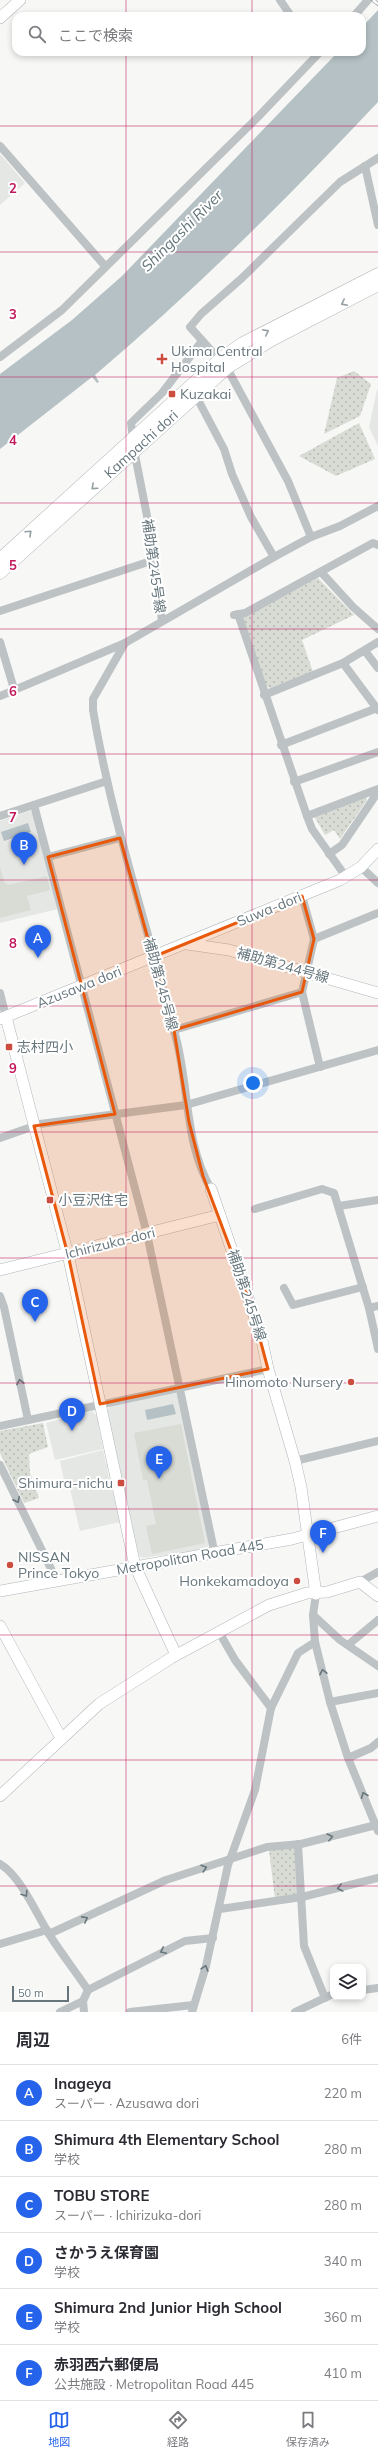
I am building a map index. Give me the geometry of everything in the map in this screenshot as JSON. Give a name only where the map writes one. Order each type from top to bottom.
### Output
[{"type":"main road","name":"Kampachi dori","points":[[0,573],[196,396],[243,343],[378,274]]},
{"type":"main road","name":"Kampachi dori","points":[[0,559],[132,437],[224,364],[378,285]]},
{"type":"street","points":[[0,18],[20,0]]},
{"type":"street","points":[[280,0],[288,12]]},
{"type":"street","points":[[357,12],[366,1]]},
{"type":"street","points":[[0,357],[62,310],[257,118],[315,56]]},
{"type":"street","points":[[0,146],[105,266]]},
{"type":"street","points":[[311,537],[288,481],[224,364],[190,327],[200,314],[242,278],[340,182],[378,158]]},
{"type":"street","points":[[365,166],[378,225]]},
{"type":"street","name":"補助第245号線","points":[[202,341],[162,393],[132,420],[134,451],[164,621],[126,644],[93,699],[96,728],[120,838],[174,1030],[186,1105],[203,1176],[211,1189],[261,1336],[268,1370],[295,1461],[301,1488],[306,1535],[316,1594]]},
{"type":"street","points":[[196,396],[224,449],[232,474],[252,517],[274,557]]},
{"type":"street","points":[[164,621],[311,537],[340,526],[378,506]]},
{"type":"street","points":[[346,877],[312,829],[294,782],[236,614],[245,613],[373,543],[378,545]]},
{"type":"street","points":[[0,611],[154,560]]},
{"type":"street","points":[[321,572],[353,607],[378,629]]},
{"type":"street","points":[[0,642],[14,689]]},
{"type":"street","points":[[264,695],[343,663],[378,642]]},
{"type":"street","points":[[0,696],[126,644]]},
{"type":"street","points":[[365,651],[378,668]]},
{"type":"street","points":[[281,745],[378,709],[343,663]]},
{"type":"street","points":[[294,782],[378,752]]},
{"type":"street","points":[[0,816],[107,781]]},
{"type":"street","points":[[307,816],[378,789]]},
{"type":"street","points":[[329,854],[342,845],[378,792]]},
{"type":"street","points":[[34,805],[148,1234],[215,1555]]},
{"type":"street","points":[[48,857],[120,838]]},
{"type":"street","name":"Suwa-dori","points":[[153,956],[186,944],[346,877],[361,867],[378,849]]},
{"type":"street","points":[[361,867],[378,883]]},
{"type":"street","points":[[302,896],[314,939],[305,972],[302,992],[320,1066]]},
{"type":"street","points":[[314,939],[378,913]]},
{"type":"street","name":"補助第244号線","points":[[186,944],[229,950],[378,992]]},
{"type":"street","name":"Azusawa dori","points":[[3,1018],[153,956]]},
{"type":"street","points":[[174,1030],[302,992]]},
{"type":"street","points":[[0,993],[3,1018],[68,1253],[135,1566],[176,1655]]},
{"type":"street","points":[[0,1138],[34,1126],[186,1105],[378,1050]]},
{"type":"street","points":[[255,1208],[322,1189],[334,1193],[369,1308],[378,1349]]},
{"type":"street","points":[[339,1206],[378,1200]]},
{"type":"street","name":"Ichirizuka-dori","points":[[0,1270],[220,1215]]},
{"type":"street","points":[[284,1288],[293,1305],[363,1287]]},
{"type":"street","points":[[0,1296],[4,1307],[28,1420]]},
{"type":"street","points":[[369,1308],[378,1306]]},
{"type":"street","points":[[0,1426],[268,1370]]},
{"type":"street","points":[[295,1461],[378,1441]]},
{"type":"street","points":[[0,1465],[57,1581]]},
{"type":"street","name":"Metropolitan Road 445","points":[[0,1592],[135,1566],[215,1555],[306,1535],[378,1516]]},
{"type":"street","points":[[0,1796],[61,1738],[109,1696],[176,1655],[269,1605],[307,1593],[316,1594],[360,1582],[378,1572]]},
{"type":"street","points":[[360,1582],[378,1596]]},
{"type":"street","points":[[0,1944],[48,1932],[166,1880],[267,1847],[298,1844],[377,1828],[374,1811],[348,1758],[330,1702],[315,1642],[313,1615],[316,1594]]},
{"type":"street","points":[[313,1615],[348,1645],[378,1666]]},
{"type":"street","points":[[348,1645],[378,1620]]},
{"type":"street","points":[[0,1626],[61,1738]]},
{"type":"street","points":[[371,1626],[378,1632]]},
{"type":"street","points":[[218,1632],[235,1660],[271,1708]]},
{"type":"street","points":[[130,2012],[192,2009],[213,1938],[230,1860],[255,1790],[271,1708],[298,1652],[315,1642]]},
{"type":"street","points":[[330,1702],[378,1693]]},
{"type":"street","points":[[348,1758],[371,1748],[378,1742]]},
{"type":"street","points":[[298,1844],[304,1946],[325,1998]]},
{"type":"street","points":[[0,1864],[10,1872],[48,1932],[88,1990]]},
{"type":"street","points":[[220,1909],[302,1897],[378,1878]]},
{"type":"street","points":[[84,2012],[83,2001],[88,1990],[185,1941],[213,1938]]},
{"type":"street","points":[[366,1990],[378,1988]]},
{"type":"street","points":[[295,2012],[307,2009],[330,1996]]},
{"type":"street","points":[[60,2012],[83,2001]]},
{"type":"highlighted area","points":[[120,838],[153,957],[302,896],[314,939],[302,992],[174,1030],[189,1122],[203,1176],[249,1298],[268,1369],[100,1404],[69,1259],[34,1126],[115,1114],[48,857]]},
{"type":"shaded area","points":[[0,154],[25,183],[0,205]]},
{"type":"shaded area","points":[[354,371],[371,384],[360,416],[324,434],[337,378]]},
{"type":"shaded area","points":[[378,390],[378,446],[369,427]]},
{"type":"shaded area","points":[[359,423],[375,459],[336,476],[299,456]]},
{"type":"shaded area","points":[[318,578],[354,615],[302,640],[313,672],[270,688],[266,686],[243,617]]},
{"type":"shaded area","points":[[365,797],[367,800],[340,839],[334,830],[325,835],[314,816]]},
{"type":"shaded area","points":[[30,811],[34,813],[58,909],[0,923],[0,821]]},
{"type":"shaded area","points":[[0,867],[4,882],[8,885],[47,876],[50,890],[27,896],[31,910],[0,918]]},
{"type":"shaded area","points":[[175,1393],[178,1395],[210,1543],[206,1549],[143,1558],[139,1556],[119,1466],[107,1469],[120,1522],[80,1531],[70,1489],[66,1490],[60,1461],[103,1450],[106,1464],[118,1462],[107,1410],[110,1407]]},
{"type":"shaded area","points":[[92,1411],[97,1416],[103,1449],[55,1460],[46,1423]]},
{"type":"shaded area","points":[[43,1423],[48,1447],[29,1454],[30,1473],[39,1498],[24,1503],[0,1453],[0,1431]]},
{"type":"shaded area","points":[[181,1424],[205,1543],[152,1554],[146,1526],[156,1524],[147,1480],[143,1480],[134,1433]]},
{"type":"shaded area","points":[[296,1848],[298,1893],[296,1896],[275,1899],[269,1850]]},
{"type":"water","name":"Shingashi River","points":[[378,10],[378,102],[310,173],[205,277],[95,375],[99,382],[97,383],[92,377],[0,449],[0,374],[72,320],[122,276],[334,56],[366,56],[366,23]]},
{"type":"water","points":[[28,823],[31,832],[4,841],[1,832]]},
{"type":"water","points":[[173,1404],[176,1414],[147,1420],[145,1410]]},
{"type":"railway","points":[[373,0],[378,4]]},
{"type":"place","name":"Ukima Central Hospital","points":[[162,359]]},
{"type":"place","name":"Kuzakai","points":[[172,394]]},
{"type":"place","name":"Shimura 4th Elementary School","points":[[24,865]]},
{"type":"place","name":"Inageya","points":[[38,958]]},
{"type":"place","name":"志村四小","points":[[9,1047]]},
{"type":"place","name":"小豆沢住宅","points":[[50,1200]]},
{"type":"place","name":"TOBU STORE","points":[[35,1322]]},
{"type":"place","name":"Hinomoto Nursery","points":[[351,1382]]},
{"type":"place","name":"さかうえ保育園","points":[[72,1431]]},
{"type":"place","name":"Shimura 2nd Junior High School","points":[[159,1479]]},
{"type":"place","name":"Shimura-nichu","points":[[121,1483]]},
{"type":"place","name":"赤羽西六郵便局","points":[[323,1553]]},
{"type":"place","name":"NISSAN Prince Tokyo","points":[[10,1565]]},
{"type":"place","name":"Honkekamadoya","points":[[297,1581]]}]
